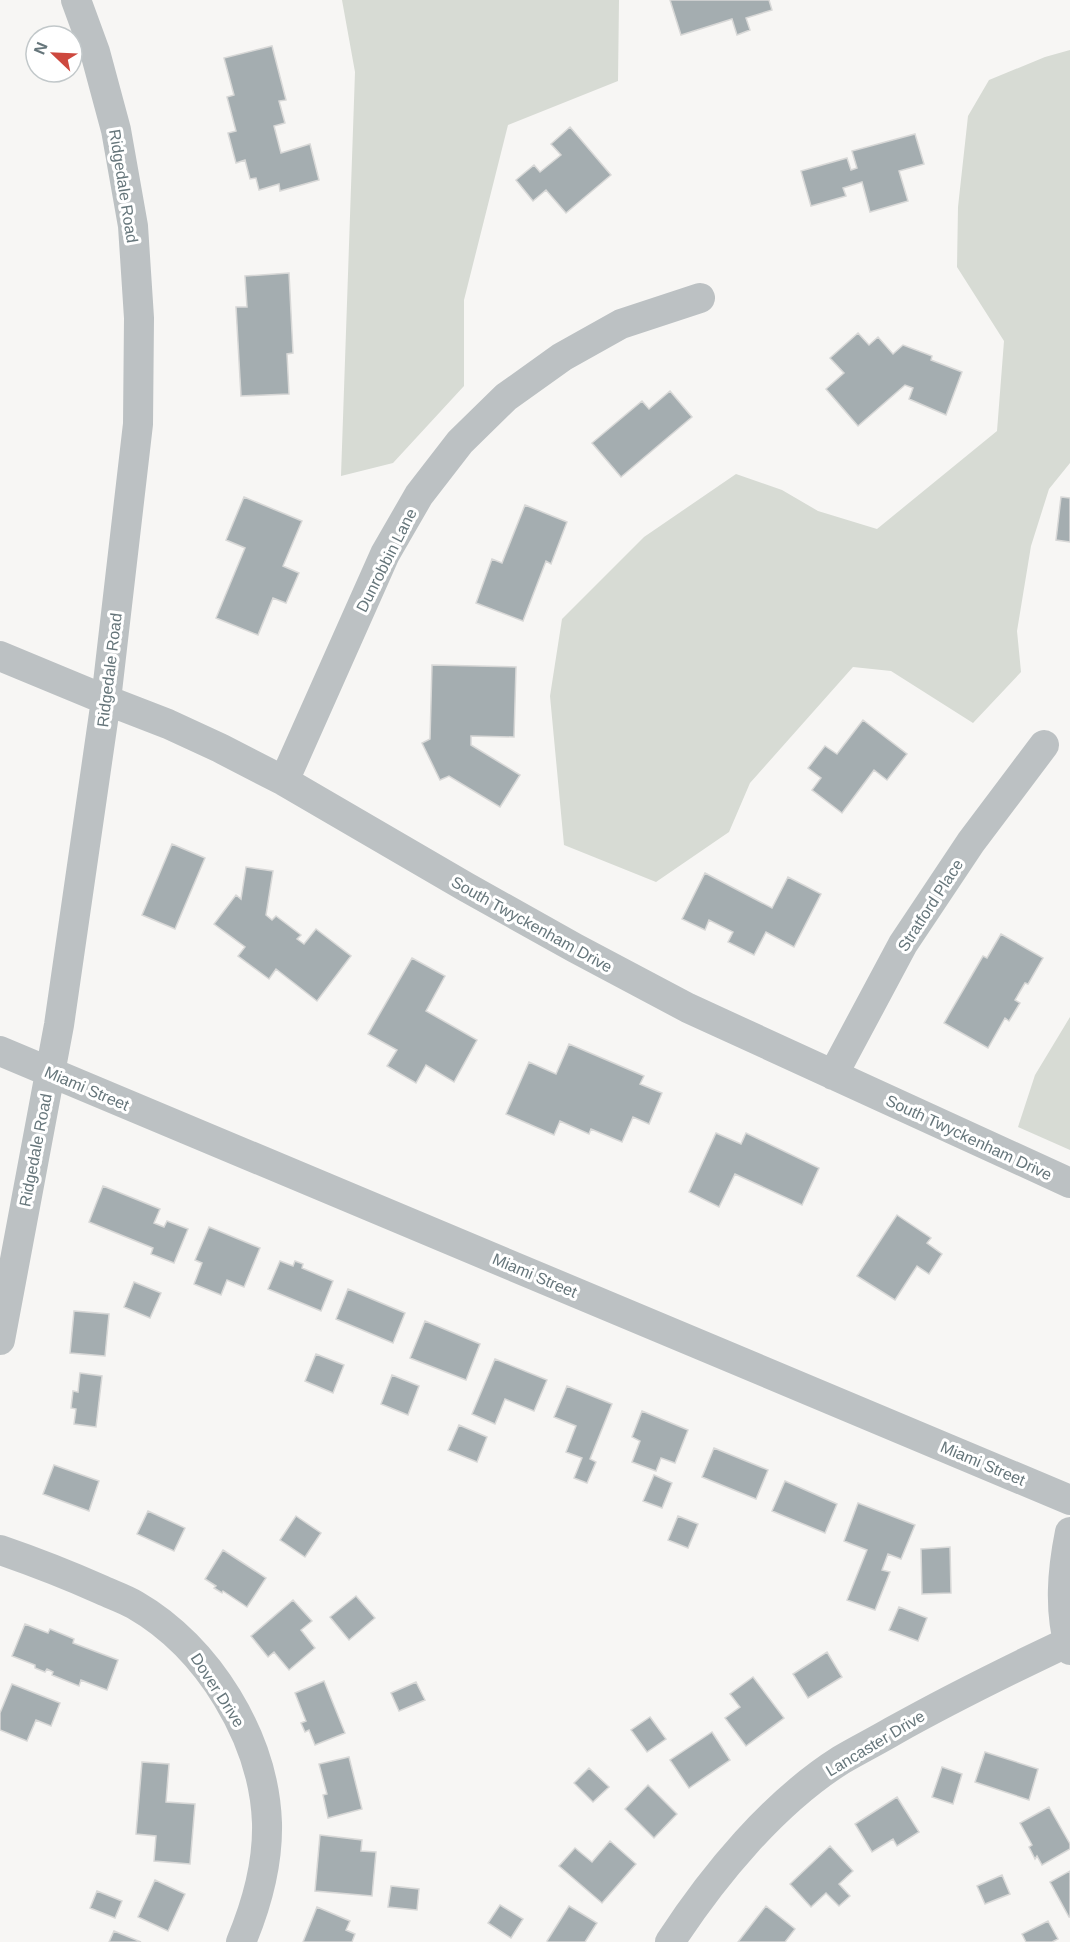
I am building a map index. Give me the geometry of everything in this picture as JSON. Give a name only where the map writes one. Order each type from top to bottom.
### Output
[{"type":"street","name":"Ridgedale Road","points":[[0,1340],[60,1014],[106,700],[138,424],[139,318],[133,226],[116,130],[95,52],[76,0]]},
{"type":"street","name":"Dunrobbin Lane","points":[[284,781],[385,554],[419,495],[460,442],[506,397],[562,357],[621,324],[700,298]]},
{"type":"street","name":"South Twyckenham Drive","points":[[0,656],[168,724],[284,781],[455,881],[688,1008],[1070,1183]]},
{"type":"street","name":"Stratford Place","points":[[833,1075],[903,944],[971,842],[1044,745]]},
{"type":"street","name":"Miami Street","points":[[0,1051],[1070,1500]]},
{"type":"street","points":[[1069,1646],[1063,1615],[1063,1572],[1070,1532]]},
{"type":"street","name":"Dover Drive","points":[[0,1550],[54,1569],[135,1604],[193,1650],[227,1698],[242,1725],[253,1753],[263,1788],[267,1823],[261,1890],[241,1942]]},
{"type":"street","name":"Lancaster Drive","points":[[670,1942],[724,1866],[801,1791],[840,1761],[958,1695],[1069,1646]]},
{"type":"shaded area","points":[[342,0],[619,0],[618,81],[508,125],[464,300],[464,386],[393,463],[341,476],[355,72]]},
{"type":"shaded area","points":[[1070,50],[1070,463],[1049,489],[1031,546],[1017,631],[1021,672],[973,723],[891,671],[853,667],[750,783],[729,832],[656,882],[564,845],[550,696],[562,619],[644,537],[736,474],[782,490],[818,511],[877,529],[997,431],[1004,341],[957,267],[958,207],[968,116],[989,80],[1045,57]]},
{"type":"shaded area","points":[[1070,1017],[1070,1150],[1018,1127],[1035,1075]]},
{"type":"building","points":[[670,0],[769,0],[772,10],[746,18],[750,30],[737,35],[732,19],[681,35]]},
{"type":"building","points":[[272,46],[286,100],[279,101],[285,123],[274,126],[281,153],[310,144],[319,180],[280,191],[279,184],[259,190],[256,178],[250,179],[245,160],[236,163],[228,133],[236,131],[227,97],[234,95],[224,58]]},
{"type":"building","points":[[570,127],[611,175],[566,213],[546,190],[533,201],[516,180],[534,165],[540,172],[561,155],[551,144]]},
{"type":"building","points":[[915,134],[924,164],[899,171],[908,201],[870,212],[862,182],[843,188],[846,196],[811,206],[801,171],[847,158],[851,170],[857,168],[852,151]]},
{"type":"building","points":[[289,273],[293,353],[287,354],[289,394],[241,396],[236,307],[247,307],[245,276]]},
{"type":"building","points":[[858,333],[869,345],[878,337],[893,354],[903,345],[932,356],[931,360],[962,372],[946,415],[909,399],[913,388],[905,385],[858,426],[826,389],[844,373],[830,358]]},
{"type":"building","points":[[670,391],[692,417],[621,477],[592,443],[642,401],[649,409]]},
{"type":"building","points":[[244,497],[302,521],[283,566],[299,573],[286,603],[273,598],[258,635],[216,618],[245,548],[226,540]]},
{"type":"building","points":[[1061,497],[1070,498],[1070,542],[1056,540]]},
{"type":"building","points":[[525,505],[567,522],[551,564],[546,561],[523,621],[476,603],[492,559],[502,563]]},
{"type":"building","points":[[432,665],[516,667],[514,737],[471,736],[471,745],[520,775],[500,807],[449,776],[440,780],[422,743],[430,739]]},
{"type":"building","points":[[863,720],[907,754],[887,780],[874,770],[842,813],[812,790],[821,778],[808,768],[825,746],[837,754]]},
{"type":"building","points":[[172,844],[205,858],[175,929],[142,915]]},
{"type":"building","points":[[246,867],[273,871],[266,915],[272,920],[276,916],[301,935],[297,939],[304,944],[316,929],[351,956],[317,1001],[276,969],[269,979],[238,956],[245,947],[214,924],[236,895],[241,899]]},
{"type":"building","points":[[705,873],[772,908],[788,877],[821,894],[794,947],[766,932],[754,955],[728,942],[733,932],[709,920],[705,930],[682,919]]},
{"type":"building","points":[[1001,934],[1043,958],[1028,984],[1025,983],[1015,1000],[1020,1003],[1009,1021],[1005,1018],[988,1048],[944,1023],[983,956],[987,958]]},
{"type":"building","points":[[412,958],[445,976],[426,1011],[477,1040],[454,1082],[426,1065],[416,1083],[387,1066],[397,1050],[368,1034]]},
{"type":"building","points":[[569,1044],[644,1076],[640,1084],[662,1093],[649,1124],[633,1117],[622,1142],[591,1129],[589,1134],[560,1121],[554,1135],[506,1114],[529,1062],[556,1074]]},
{"type":"building","points":[[716,1133],[741,1144],[746,1133],[819,1168],[802,1205],[735,1174],[719,1207],[689,1192]]},
{"type":"building","points":[[103,1186],[160,1209],[154,1223],[164,1227],[167,1221],[188,1229],[174,1263],[151,1254],[153,1248],[89,1222]]},
{"type":"building","points":[[897,1215],[931,1238],[927,1243],[942,1254],[929,1274],[917,1266],[895,1300],[857,1276]]},
{"type":"building","points":[[209,1227],[260,1248],[244,1287],[227,1280],[221,1295],[194,1284],[202,1263],[195,1260]]},
{"type":"building","points":[[280,1261],[293,1266],[295,1261],[303,1264],[302,1268],[333,1281],[321,1311],[268,1289]]},
{"type":"building","points":[[134,1282],[161,1293],[150,1318],[124,1307]]},
{"type":"building","points":[[348,1289],[405,1313],[393,1343],[336,1319]]},
{"type":"building","points":[[74,1311],[109,1314],[105,1356],[70,1353]]},
{"type":"building","points":[[425,1321],[480,1344],[466,1380],[410,1358]]},
{"type":"building","points":[[316,1354],[344,1365],[333,1393],[305,1381]]},
{"type":"building","points":[[495,1359],[547,1380],[534,1411],[505,1399],[495,1424],[472,1414]]},
{"type":"building","points":[[80,1373],[102,1376],[96,1427],[74,1424],[76,1409],[71,1408],[73,1391],[78,1392]]},
{"type":"building","points":[[392,1375],[419,1386],[408,1415],[381,1404]]},
{"type":"building","points":[[567,1386],[612,1404],[590,1459],[596,1462],[587,1483],[574,1478],[582,1458],[566,1452],[576,1426],[554,1417]]},
{"type":"building","points":[[642,1411],[688,1430],[675,1463],[661,1458],[656,1471],[632,1462],[640,1441],[632,1437]]},
{"type":"building","points":[[459,1425],[487,1437],[477,1462],[448,1450]]},
{"type":"building","points":[[714,1448],[768,1470],[756,1499],[702,1477]]},
{"type":"building","points":[[54,1465],[99,1481],[89,1511],[43,1494]]},
{"type":"building","points":[[654,1475],[672,1483],[662,1508],[643,1501]]},
{"type":"building","points":[[785,1481],[837,1504],[825,1533],[772,1511]]},
{"type":"building","points":[[858,1503],[915,1525],[901,1559],[888,1554],[882,1570],[890,1572],[875,1610],[847,1600],[867,1550],[844,1541]]},
{"type":"building","points":[[148,1511],[185,1528],[174,1551],[137,1534]]},
{"type":"building","points":[[296,1516],[321,1533],[305,1557],[280,1540]]},
{"type":"building","points":[[678,1516],[698,1524],[688,1548],[668,1540]]},
{"type":"building","points":[[950,1547],[951,1593],[922,1594],[921,1549]]},
{"type":"building","points":[[223,1550],[266,1578],[247,1607],[223,1591],[222,1593],[214,1588],[216,1586],[205,1579]]},
{"type":"building","points":[[356,1596],[375,1618],[349,1640],[330,1617]]},
{"type":"building","points":[[293,1600],[312,1621],[301,1630],[315,1648],[289,1670],[274,1652],[268,1657],[251,1636]]},
{"type":"building","points":[[899,1607],[927,1618],[918,1641],[889,1630]]},
{"type":"building","points":[[25,1624],[48,1633],[50,1629],[74,1639],[73,1643],[118,1660],[107,1690],[81,1680],[79,1686],[52,1675],[53,1672],[47,1669],[45,1672],[35,1668],[35,1665],[12,1656]]},
{"type":"building","points":[[827,1652],[842,1677],[808,1698],[793,1674]]},
{"type":"building","points":[[753,1677],[784,1718],[746,1746],[725,1718],[740,1707],[730,1694]]},
{"type":"building","points":[[324,1681],[345,1733],[315,1745],[309,1730],[305,1732],[301,1723],[306,1721],[295,1693]]},
{"type":"building","points":[[416,1682],[425,1700],[399,1711],[391,1693]]},
{"type":"building","points":[[12,1684],[60,1703],[51,1726],[36,1720],[27,1741],[0,1730],[0,1713]]},
{"type":"building","points":[[650,1717],[666,1739],[647,1752],[631,1730]]},
{"type":"building","points":[[712,1732],[730,1760],[689,1788],[670,1760]]},
{"type":"building","points":[[985,1752],[1038,1769],[1029,1800],[975,1782]]},
{"type":"building","points":[[349,1757],[362,1809],[328,1818],[323,1795],[327,1794],[319,1764]]},
{"type":"building","points":[[142,1762],[169,1764],[166,1802],[195,1804],[190,1864],[154,1861],[156,1836],[136,1834]]},
{"type":"building","points":[[942,1767],[962,1774],[953,1804],[932,1797]]},
{"type":"building","points":[[589,1768],[609,1787],[593,1802],[574,1783]]},
{"type":"building","points":[[648,1785],[677,1814],[654,1838],[625,1809]]},
{"type":"building","points":[[897,1797],[919,1832],[897,1846],[893,1839],[872,1852],[855,1824]]},
{"type":"building","points":[[1049,1807],[1070,1844],[1070,1849],[1042,1865],[1037,1856],[1035,1859],[1029,1847],[1032,1845],[1020,1823]]},
{"type":"building","points":[[320,1835],[362,1840],[361,1851],[376,1852],[372,1896],[315,1891]]},
{"type":"building","points":[[610,1841],[636,1864],[602,1903],[559,1866],[575,1848],[592,1862]]},
{"type":"building","points":[[830,1846],[853,1871],[839,1884],[850,1896],[839,1906],[826,1893],[811,1907],[790,1884]]},
{"type":"building","points":[[1070,1871],[1070,1917],[1069,1917],[1050,1882]]},
{"type":"building","points":[[1002,1875],[1010,1894],[985,1904],[977,1886]]},
{"type":"building","points":[[155,1880],[185,1894],[168,1931],[138,1917]]},
{"type":"building","points":[[391,1886],[419,1889],[417,1910],[388,1907]]},
{"type":"building","points":[[97,1891],[122,1901],[115,1918],[90,1908]]},
{"type":"building","points":[[500,1905],[523,1919],[511,1938],[488,1923]]},
{"type":"building","points":[[569,1906],[597,1923],[585,1942],[548,1942],[547,1941]]},
{"type":"building","points":[[766,1906],[795,1929],[785,1942],[738,1942]]},
{"type":"building","points":[[317,1907],[350,1921],[346,1930],[355,1934],[352,1942],[303,1942]]},
{"type":"building","points":[[1048,1921],[1058,1939],[1052,1942],[1026,1942],[1022,1934]]},
{"type":"building","points":[[114,1931],[141,1942],[109,1942]]}]
